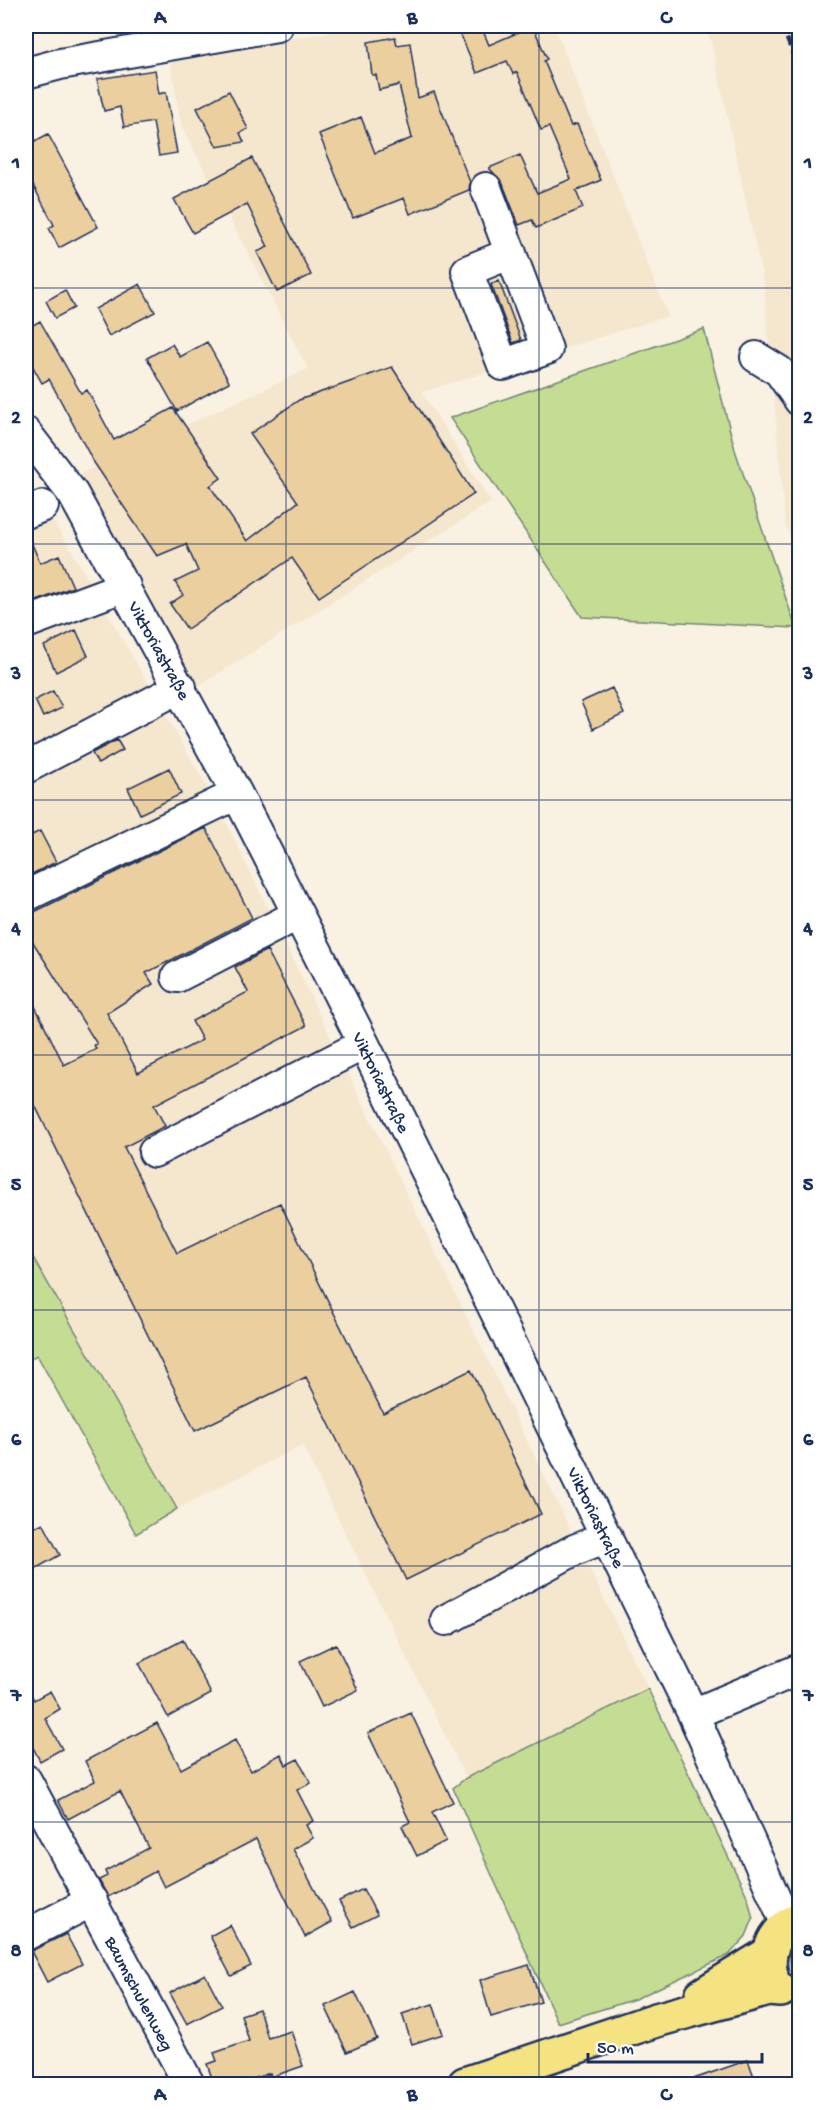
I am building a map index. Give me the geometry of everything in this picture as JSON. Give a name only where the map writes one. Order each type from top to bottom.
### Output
[{"type":"main road","points":[[656,2020],[763,1960],[770,1953],[777,1935],[796,1916]]},
{"type":"main road","points":[[770,1953],[771,1975],[790,1996]]},
{"type":"main road","points":[[465,2085],[656,2020],[769,1989],[790,1996]]},
{"type":"street","points":[[26,73],[60,64],[277,26]]},
{"type":"street","points":[[486,188],[511,253]]},
{"type":"street","points":[[756,357],[779,371],[800,401]]},
{"type":"street","name":"Viktoriastraße","points":[[26,433],[73,494],[181,687],[237,794],[364,1044],[607,1537],[708,1748],[796,1916]]},
{"type":"street","points":[[26,623],[124,586]]},
{"type":"street","points":[[26,768],[181,687]]},
{"type":"street","points":[[26,896],[237,794]]},
{"type":"street","points":[[177,977],[297,915]]},
{"type":"street","points":[[154,1152],[364,1044]]},
{"type":"street","points":[[446,1620],[574,1550],[607,1537]]},
{"type":"street","points":[[693,1714],[800,1670]]},
{"type":"street","name":"Baumschulenweg","points":[[26,1780],[189,2085]]},
{"type":"street","points":[[26,1935],[92,1901]]},
{"type":"shaded area","points":[[367,26],[537,26],[557,33],[668,316],[422,392],[491,502],[197,687],[73,477],[308,369],[181,125],[170,59]]},
{"type":"shaded area","points":[[703,26],[799,26],[799,562],[785,523],[764,285],[711,41]]},
{"type":"shaded area","points":[[26,478],[73,553],[218,806],[648,1689],[466,1778],[302,1445],[177,1509],[26,1245]]},
{"type":"green space","points":[[704,329],[735,450],[796,628],[582,617],[450,418]]},
{"type":"green space","points":[[26,1245],[177,1509],[136,1534],[37,1355],[26,1361]]},
{"type":"green space","points":[[648,1689],[748,1898],[753,1919],[746,1936],[729,1955],[635,1999],[558,2023],[453,1788],[466,1778]]},
{"type":"green space","points":[[799,1942],[799,1979],[791,1966],[790,1955]]},
{"type":"building","points":[[481,26],[489,45],[533,26],[547,59],[544,61],[571,126],[577,124],[601,180],[576,191],[583,208],[536,228],[532,220],[519,225],[502,182],[489,168],[520,155],[537,193],[571,179],[549,127],[541,130],[517,72],[513,74],[507,61],[477,73],[460,33]]},
{"type":"building","points":[[395,37],[397,45],[410,43],[418,98],[434,92],[470,182],[469,190],[410,214],[404,198],[353,218],[319,134],[361,117],[375,153],[412,138],[399,85],[379,90],[376,75],[372,75],[368,42]]},
{"type":"building","points":[[155,70],[159,94],[166,92],[177,153],[159,156],[153,122],[124,127],[120,107],[104,111],[97,79]]},
{"type":"building","points":[[229,91],[248,129],[240,133],[244,142],[217,147],[197,108]]},
{"type":"building","points":[[48,134],[98,227],[59,248],[49,228],[54,225],[26,172],[26,146]]},
{"type":"building","points":[[252,158],[311,275],[277,292],[257,252],[268,247],[247,204],[193,233],[174,199]]},
{"type":"building","points":[[499,281],[521,340],[513,343],[491,284]]},
{"type":"building","points":[[140,284],[155,312],[109,336],[95,309]]},
{"type":"building","points":[[65,290],[74,308],[55,318],[46,301]]},
{"type":"building","points":[[40,321],[81,393],[87,390],[114,440],[173,408],[221,478],[210,486],[247,541],[298,502],[250,434],[299,400],[392,367],[474,494],[319,597],[292,558],[187,629],[170,604],[183,595],[175,582],[198,571],[186,544],[157,556],[93,461],[49,379],[42,383],[26,354],[26,329]]},
{"type":"building","points":[[207,342],[229,382],[177,411],[147,358],[172,344],[180,357]]},
{"type":"building","points":[[26,530],[40,563],[59,555],[73,587],[26,605]]},
{"type":"building","points":[[76,630],[88,656],[56,672],[44,646]]},
{"type":"building","points":[[612,688],[624,714],[593,729],[581,702]]},
{"type":"building","points":[[53,691],[62,708],[43,717],[35,700]]},
{"type":"building","points":[[117,740],[123,750],[98,764],[92,753]]},
{"type":"building","points":[[169,768],[181,794],[140,814],[128,788]]},
{"type":"building","points":[[206,828],[252,918],[146,973],[153,984],[107,1013],[138,1073],[202,1040],[192,1021],[248,992],[235,967],[267,950],[306,1026],[154,1105],[165,1126],[124,1147],[177,1253],[280,1203],[383,1413],[471,1370],[541,1514],[406,1580],[306,1377],[195,1431],[26,1087],[26,988],[64,1065],[96,1049],[94,1045],[97,1044],[26,931],[26,916]]},
{"type":"building","points":[[40,831],[56,862],[26,877],[26,838]]},
{"type":"building","points":[[43,1523],[60,1555],[26,1574],[26,1532]]},
{"type":"building","points":[[183,1640],[211,1694],[168,1717],[139,1663]]},
{"type":"building","points":[[336,1644],[358,1690],[322,1707],[300,1661]]},
{"type":"building","points":[[26,1684],[34,1700],[50,1691],[60,1709],[45,1718],[62,1749],[40,1761],[26,1734]]},
{"type":"building","points":[[411,1713],[453,1802],[432,1812],[446,1841],[417,1856],[402,1826],[410,1822],[368,1733]]},
{"type":"building","points":[[157,1723],[181,1769],[235,1740],[251,1771],[281,1754],[286,1765],[298,1759],[311,1783],[297,1790],[313,1821],[306,1825],[313,1838],[293,1849],[332,1922],[305,1937],[256,1839],[164,1887],[156,1871],[108,1897],[99,1880],[107,1876],[105,1871],[149,1848],[120,1791],[68,1819],[58,1800],[95,1781],[85,1761]]},
{"type":"building","points":[[363,1889],[377,1915],[353,1927],[339,1901]]},
{"type":"building","points":[[230,1925],[251,1966],[231,1976],[210,1936]]},
{"type":"building","points":[[66,1934],[82,1964],[47,1982],[31,1951]]},
{"type":"building","points":[[529,1965],[541,2002],[491,2017],[480,1980]]},
{"type":"building","points":[[205,1974],[222,2006],[187,2024],[170,1993]]},
{"type":"building","points":[[355,1992],[377,2039],[347,2052],[325,2006]]},
{"type":"building","points":[[433,2004],[443,2034],[412,2044],[402,2014]]},
{"type":"building","points":[[259,2009],[268,2038],[291,2031],[303,2066],[271,2077],[270,2073],[236,2085],[224,2085],[222,2078],[213,2081],[207,2064],[217,2061],[214,2053],[249,2041],[241,2015]]},
{"type":"building","points":[[748,2060],[757,2085],[686,2085],[685,2082]]},
{"type":"railway","points":[[782,26],[800,72]]}]
